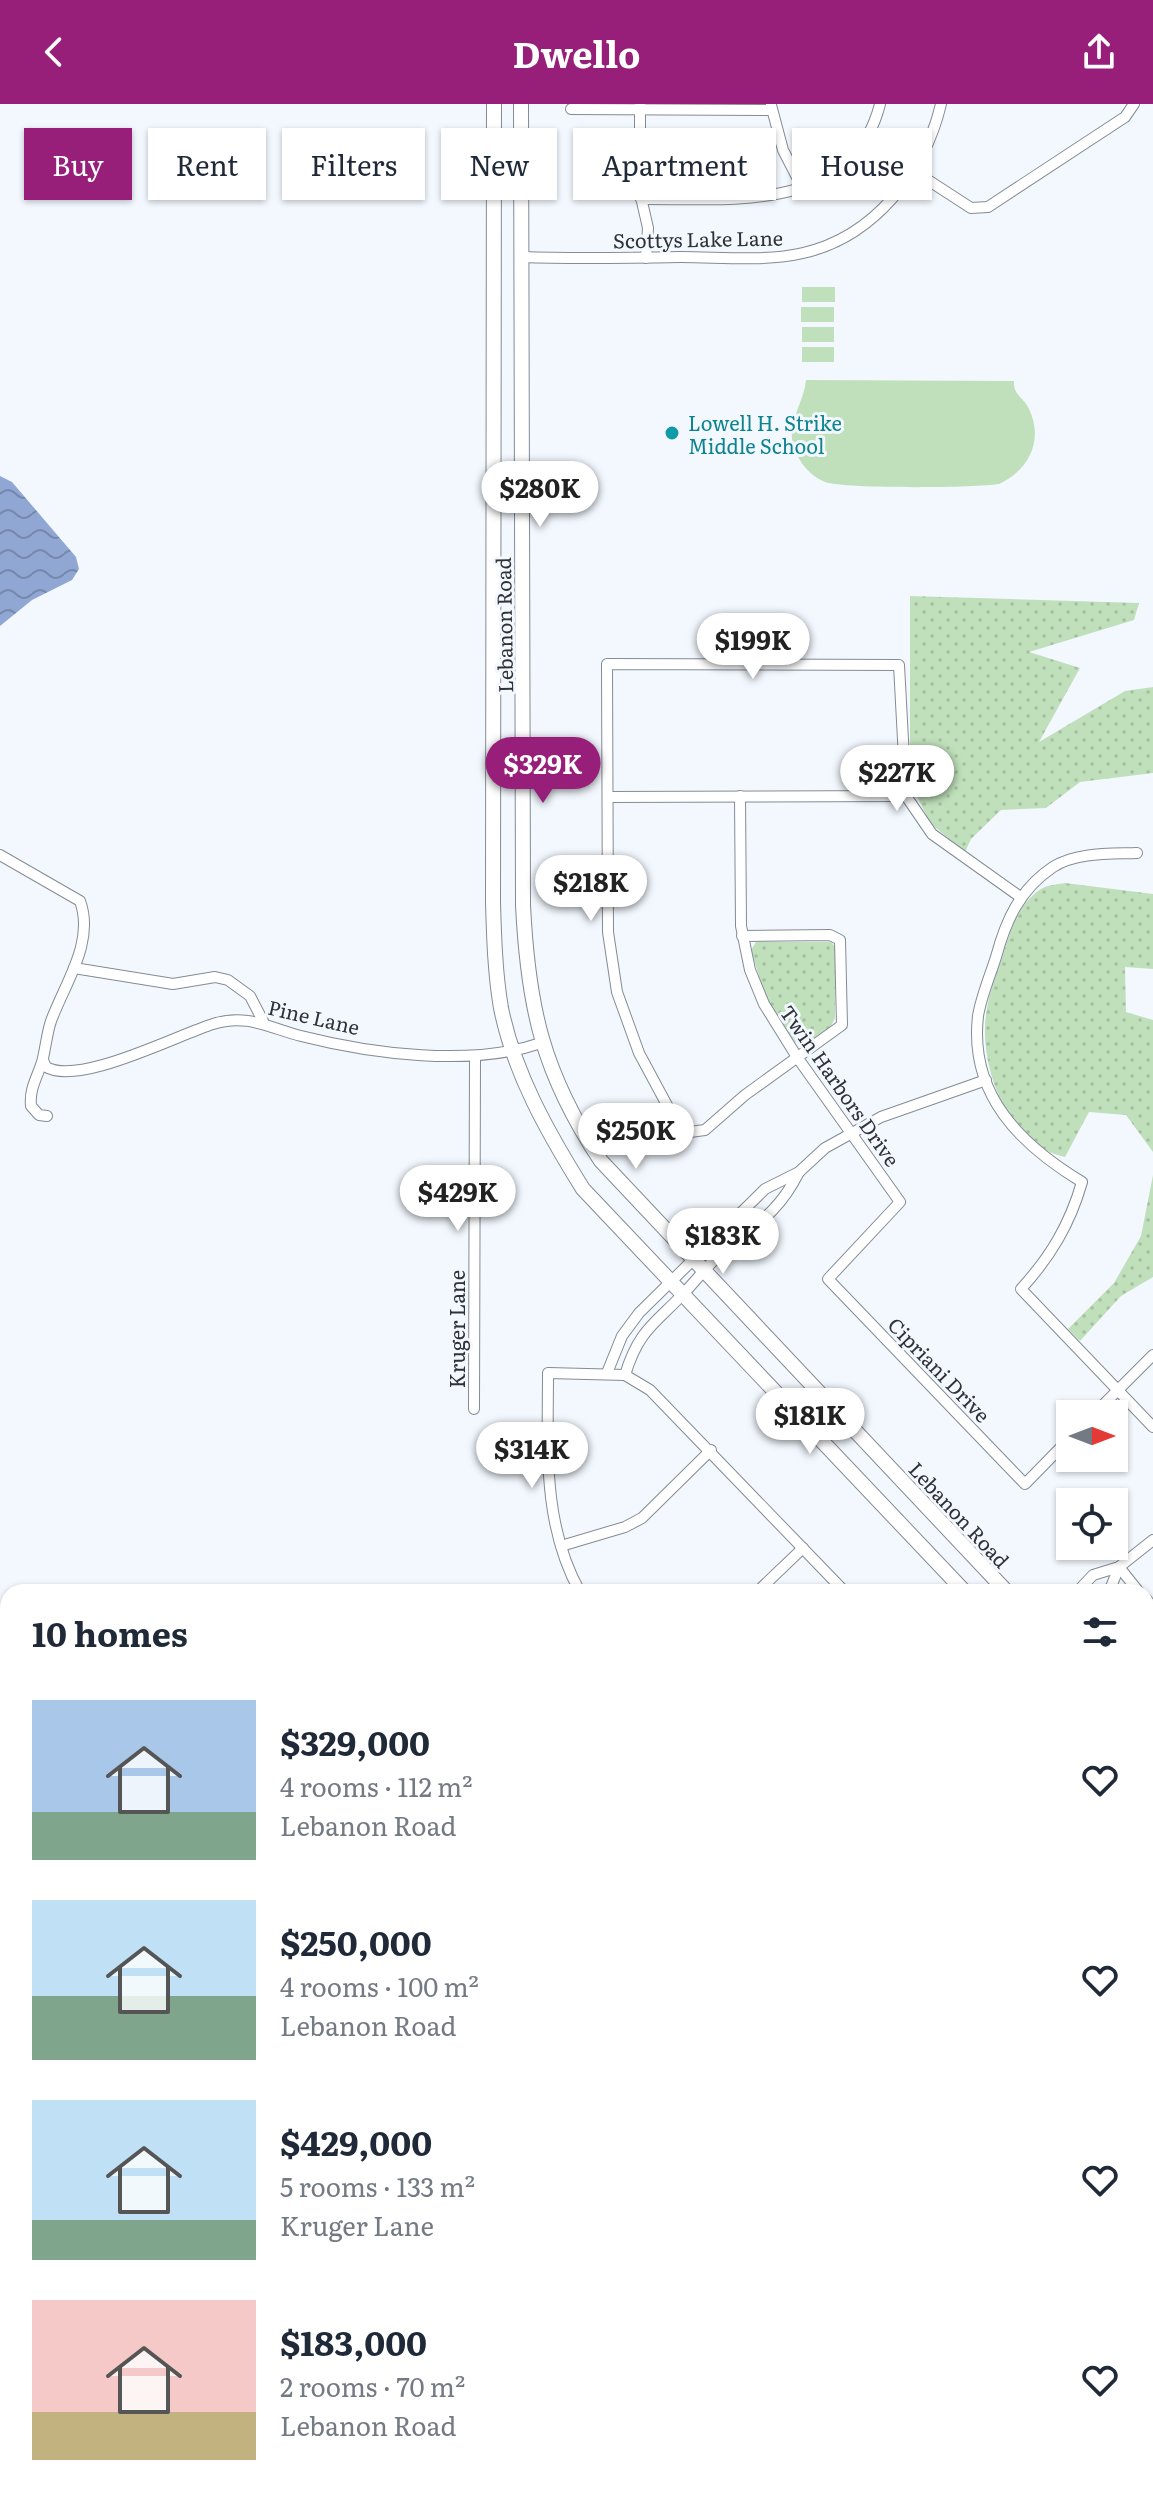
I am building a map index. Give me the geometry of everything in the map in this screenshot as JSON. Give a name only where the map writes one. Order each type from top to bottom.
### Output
[{"type":"main road","name":"Lebanon Road","points":[[494,104],[493,902],[501,1008],[514,1053],[548,1133],[583,1189],[957,1584]]},
{"type":"main road","name":"Lebanon Road","points":[[521,104],[523,905],[526,964],[541,1043],[559,1090],[601,1161],[999,1584]]},
{"type":"main road","points":[[493,257],[522,257]]},
{"type":"street","points":[[870,128],[880,104]]},
{"type":"street","name":"Scottys Lake Lane","points":[[932,137],[941,104]]},
{"type":"street","points":[[932,182],[976,209],[988,207],[1125,117],[1134,104]]},
{"type":"street","points":[[640,107],[640,128]]},
{"type":"street","points":[[571,109],[771,107],[783,150],[792,168]]},
{"type":"street","points":[[641,200],[648,228],[646,258]]},
{"type":"street","name":"Scottys Lake Lane","points":[[522,257],[778,257],[818,249],[865,223],[891,200]]},
{"type":"street","points":[[742,936],[830,935],[840,940],[842,1025],[705,1130],[690,1132],[668,1107],[639,1053],[617,992],[608,932],[607,664],[899,665],[906,796],[932,834],[1019,896]]},
{"type":"street","name":"Twin Harbors Drive","points":[[740,796],[742,936],[764,1004],[797,1057],[900,1202],[828,1279]]},
{"type":"street","points":[[608,797],[906,796]]},
{"type":"street","points":[[1137,853],[1086,856],[1055,866],[1019,896],[1001,937],[978,1015],[978,1054],[986,1080],[1007,1121],[1026,1144],[1082,1182],[1074,1211],[1059,1241],[1021,1289],[1153,1427]]},
{"type":"street","points":[[0,855],[80,901],[86,918],[74,968],[51,1021],[30,1103],[39,1115],[47,1116]]},
{"type":"street","points":[[74,968],[173,984],[215,977],[228,980],[250,996],[263,1021]]},
{"type":"street","name":"Pine Lane","points":[[43,1060],[54,1071],[75,1072],[100,1067],[215,1023],[263,1021],[300,1036],[327,1041],[475,1057],[514,1053],[541,1043]]},
{"type":"street","name":"Kruger Lane","points":[[474,1409],[475,1057]]},
{"type":"street","points":[[607,1373],[622,1336],[691,1259],[765,1189],[799,1172],[825,1148],[881,1117],[986,1080]]},
{"type":"street","points":[[625,1375],[633,1349],[649,1324],[727,1248],[763,1223],[788,1194],[799,1172]]},
{"type":"street","name":"Cipriani Drive","points":[[828,1279],[1025,1484],[1056,1452]]},
{"type":"street","points":[[1108,1400],[1153,1355]]},
{"type":"street","points":[[577,1584],[561,1546],[548,1488],[548,1373],[625,1375],[669,1405],[837,1584]]},
{"type":"street","points":[[561,1546],[625,1527],[642,1518],[711,1450]]},
{"type":"street","points":[[1085,1584],[1093,1575],[1119,1567],[1153,1540]]},
{"type":"street","points":[[765,1584],[803,1548]]},
{"type":"street","points":[[1112,1584],[1119,1567]]},
{"type":"street","points":[[1119,1567],[1133,1584]]},
{"type":"green space","points":[[802,287],[835,287],[835,302],[802,302]]},
{"type":"green space","points":[[801,307],[834,307],[834,322],[801,322]]},
{"type":"green space","points":[[802,327],[834,327],[834,342],[802,342]]},
{"type":"green space","points":[[802,347],[834,347],[834,362],[802,362]]},
{"type":"green space","points":[[806,380],[1014,381],[1015,390],[1029,409],[1033,421],[1035,432],[1031,453],[1018,471],[999,484],[910,487],[825,482],[803,465],[792,439],[793,424]]},
{"type":"green space","points":[[910,596],[1139,603],[1134,620],[1029,652],[1080,668],[1039,742],[1125,691],[1153,687],[1153,773],[1080,782],[1046,808],[1001,810],[971,839],[965,852],[930,823],[910,782]]},
{"type":"green space","points":[[1065,883],[1153,894],[1153,969],[1125,967],[1126,1012],[1153,1020],[1153,1152],[1126,1115],[1089,1112],[1065,1157],[1046,1151],[1016,1125],[996,1088],[986,1048],[985,1019],[1007,943],[1027,901],[1041,889]]},
{"type":"green space","points":[[756,942],[831,942],[835,947],[835,1018],[831,1026],[805,1044],[795,1042],[766,999],[751,950]]},
{"type":"green space","points":[[1153,1175],[1153,1277],[1121,1296],[1080,1341],[1068,1329],[1114,1283],[1141,1236]]},
{"type":"water","points":[[0,476],[12,482],[76,557],[79,569],[72,580],[32,600],[0,626]]},
{"type":"place","name":"Lowell H. Strike Middle School","points":[[672,433]]}]
